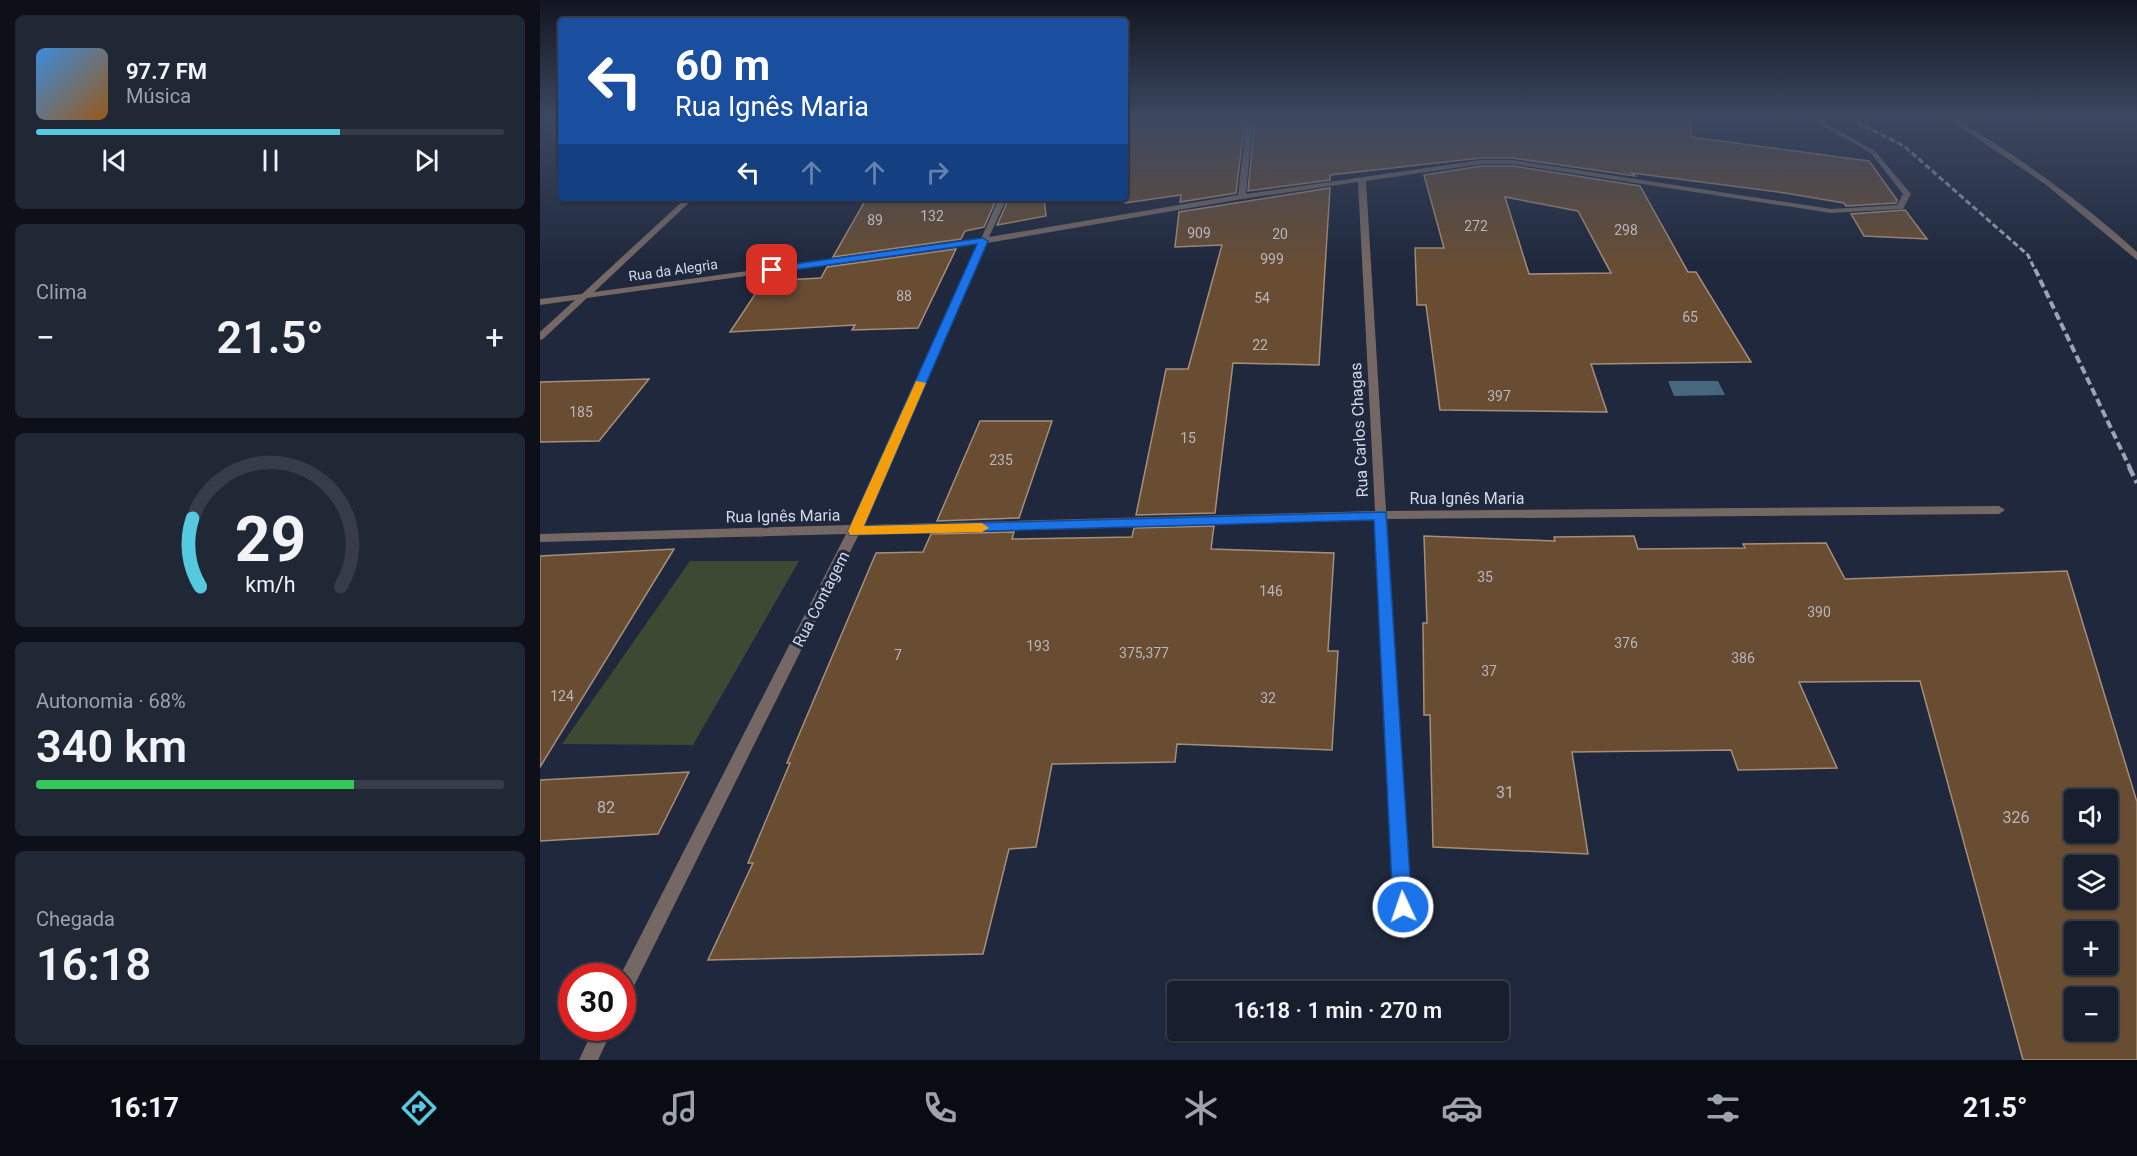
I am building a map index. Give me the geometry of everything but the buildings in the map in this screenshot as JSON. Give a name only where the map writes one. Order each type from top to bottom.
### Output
[{"type":"street","points":[[1242,197],[1245,167]]},
{"type":"street","name":"Rua da Alegria","points":[[540,302],[983,241],[1242,197],[1447,167]]},
{"type":"street","name":"Rua da Alegria","points":[[1548,167],[1831,211],[1900,207],[1907,194],[1886,167]]},
{"type":"street","points":[[2031,167],[2106,226],[2137,257]]},
{"type":"street","name":"Rua Carlos Chagas","points":[[1362,181],[1404,930]]},
{"type":"street","points":[[540,337],[687,201]]},
{"type":"street","name":"Rua Contagem","points":[[636,964],[854,531],[1002,201]]},
{"type":"street","name":"Rua Ignês Maria","points":[[540,538],[1381,515],[1999,510]]},
{"type":"street","points":[[588,1060],[598,1041]]},
{"type":"green space","points":[[690,561],[799,561],[693,745],[562,744]]},
{"type":"water","points":[[1668,381],[1718,381],[1725,395],[1674,396]]},
{"type":"railway","points":[[1928,167],[2028,255],[2035,270]]},
{"type":"railway","points":[[2035,269],[2130,468]]},
{"type":"railway","points":[[2129,467],[2137,483]]},
{"type":"slow traffic","points":[[920,383],[854,531],[982,528]]},
{"type":"route","points":[[772,270],[983,241],[854,531],[1381,515],[1403,907]]}]
